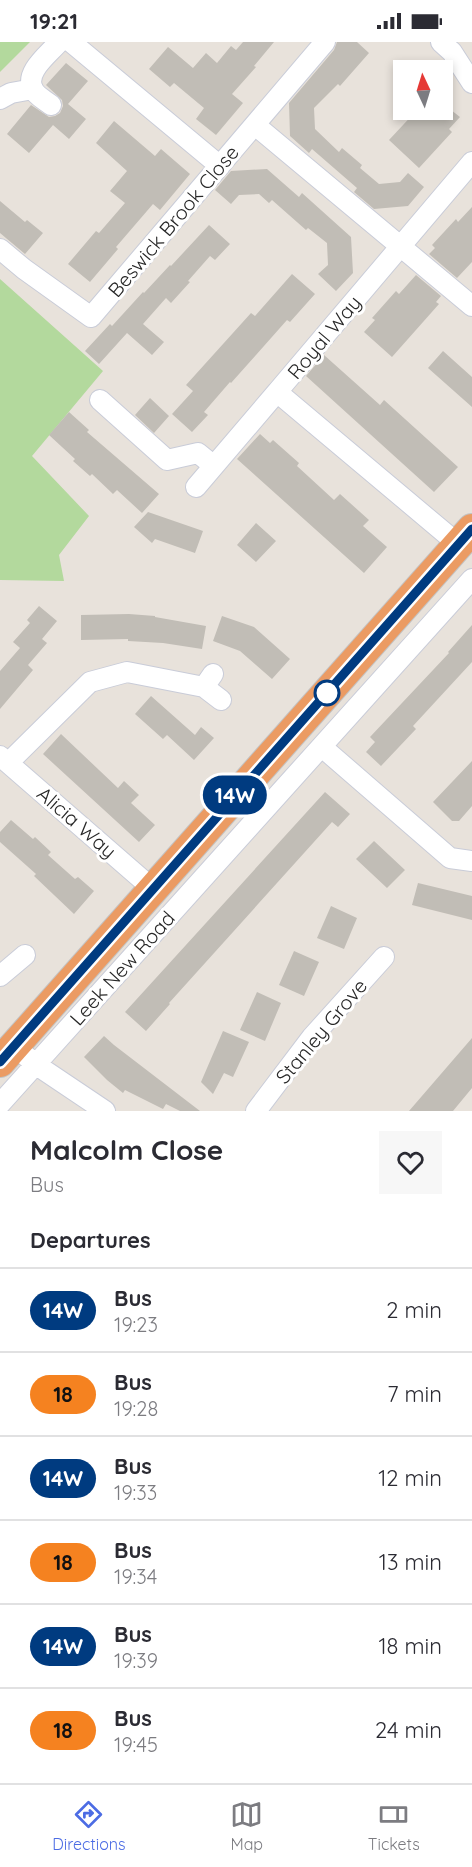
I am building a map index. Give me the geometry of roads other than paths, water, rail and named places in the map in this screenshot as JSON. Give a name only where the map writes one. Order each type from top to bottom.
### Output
[{"type":"highway","name":"Leek New Road","points":[[17,1057],[153,889],[465,537]]},
{"type":"street","points":[[51,105],[36,94],[30,81],[32,73],[59,42]]},
{"type":"street","points":[[71,42],[220,166]]},
{"type":"street","name":"Beswick Brook Close","points":[[0,249],[91,317],[325,42]]},
{"type":"street","points":[[441,42],[452,52],[472,82]]},
{"type":"street","points":[[0,99],[11,93],[33,89]]},
{"type":"street","points":[[255,124],[472,306]]},
{"type":"street","name":"Royal Way","points":[[465,537],[277,392],[472,162]]},
{"type":"street","points":[[196,487],[277,392]]},
{"type":"street","points":[[100,400],[167,460],[198,453],[214,466]]},
{"type":"street","name":"Leek New Road","points":[[0,1104],[17,1057],[245,832],[472,579]]},
{"type":"street","points":[[4,759],[90,682],[127,672],[209,681],[221,700]]},
{"type":"street","points":[[322,747],[450,858],[472,861]]},
{"type":"street","name":"Alicia Way","points":[[4,759],[153,889]]},
{"type":"street","points":[[222,810],[245,832]]},
{"type":"street","points":[[0,976],[25,955]]},
{"type":"street","name":"Stanley Grove","points":[[258,1109],[312,1037],[384,957]]},
{"type":"street","points":[[17,1057],[105,1111]]}]
